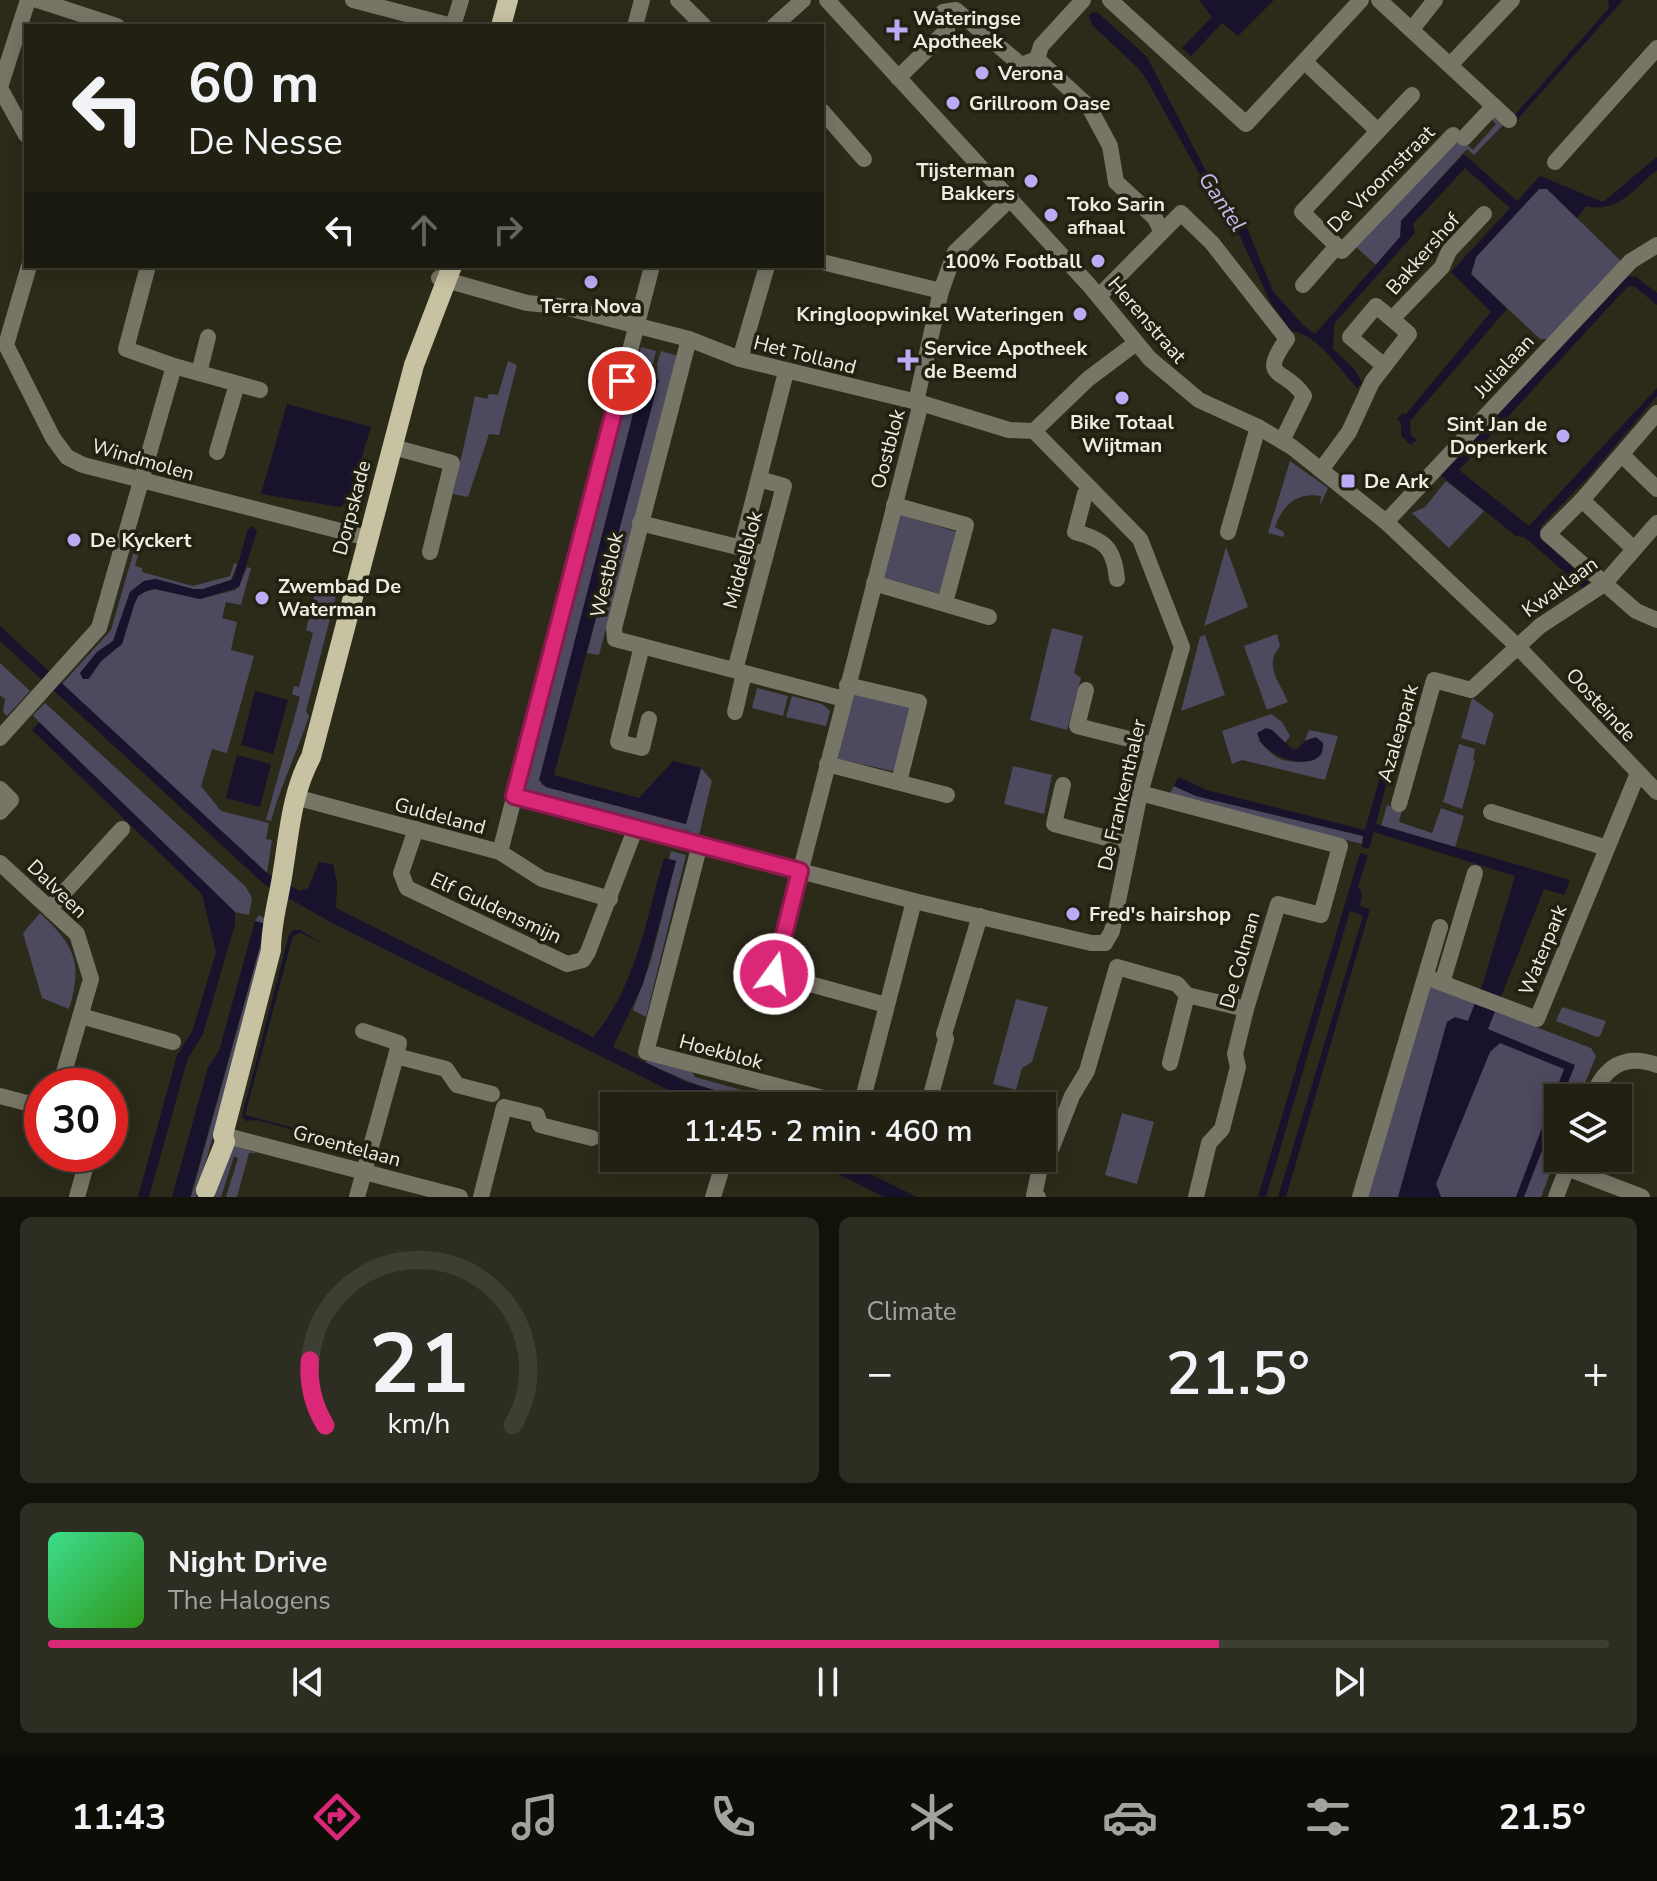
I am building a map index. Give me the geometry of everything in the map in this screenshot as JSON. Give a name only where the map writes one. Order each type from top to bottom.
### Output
[{"type":"main road","points":[[502,24],[508,0]]},
{"type":"main road","points":[[514,24],[520,0]]},
{"type":"main road","name":"Dorpskade","points":[[205,1194],[271,950],[282,931],[285,889],[296,843],[301,799],[311,776],[311,757],[414,365],[445,273]]},
{"type":"street","points":[[24,131],[0,88],[3,62],[28,0]]},
{"type":"street","points":[[37,0],[111,24]]},
{"type":"street","points":[[353,0],[444,24]]},
{"type":"street","points":[[453,24],[461,0]]},
{"type":"street","points":[[636,24],[642,0]]},
{"type":"street","points":[[678,0],[702,24]]},
{"type":"street","points":[[776,24],[803,0]]},
{"type":"street","name":"Herenstraat","points":[[827,0],[1011,198],[1099,296],[1150,359],[1188,392],[1282,441],[1321,470],[1386,522],[1517,646]]},
{"type":"street","points":[[1037,59],[1041,46],[1083,0]]},
{"type":"street","points":[[1118,2],[1246,124],[1361,0]]},
{"type":"street","points":[[1379,0],[1509,120]]},
{"type":"street","points":[[1412,29],[1435,0]]},
{"type":"street","points":[[1450,65],[1512,0]]},
{"type":"street","points":[[898,78],[947,30],[943,12],[956,10],[1021,65],[1037,59]]},
{"type":"street","points":[[1555,162],[1657,48]]},
{"type":"street","points":[[1037,59],[1089,107],[1110,146],[1116,182],[1155,218],[1161,231]]},
{"type":"street","name":"De Vroomstraat","points":[[1305,62],[1378,131]]},
{"type":"street","name":"De Vroomstraat","points":[[1412,95],[1302,212],[1342,251],[1459,136],[1494,106]]},
{"type":"street","points":[[824,117],[864,159]]},
{"type":"street","name":"Oostblok","points":[[886,1005],[774,974],[919,403],[941,291],[955,252],[1011,198]]},
{"type":"street","points":[[1099,296],[1181,213],[1212,243],[1287,339],[1275,356],[1274,368],[1299,388],[1304,396],[1282,441]]},
{"type":"street","name":"Bakkershof","points":[[1392,319],[1442,267],[1449,251],[1484,214]]},
{"type":"street","name":"Julialaan","points":[[1386,522],[1631,261],[1657,245]]},
{"type":"street","name":"De Vroomstraat","points":[[1303,285],[1337,246]]},
{"type":"street","points":[[824,262],[941,291]]},
{"type":"street","name":"Windmolen","points":[[28,268],[2,345],[53,438],[67,457],[83,465],[368,538]]},
{"type":"street","points":[[147,268],[126,349],[260,390]]},
{"type":"street","name":"Guldeland","points":[[301,799],[500,852],[651,268]]},
{"type":"street","points":[[740,359],[766,268]]},
{"type":"street","name":"Het Tolland","points":[[445,273],[527,303],[560,306],[689,339],[740,359],[786,372],[919,403],[1009,430],[1034,431]]},
{"type":"street","name":"Bakkershof","points":[[1321,470],[1349,432],[1383,365],[1409,334],[1376,306],[1350,337],[1383,365]]},
{"type":"street","points":[[199,373],[208,337]]},
{"type":"street","name":"Westblok","points":[[689,339],[614,628],[615,639],[739,671],[846,692]]},
{"type":"street","points":[[1034,431],[1088,379],[1136,343]]},
{"type":"street","points":[[0,738],[99,628],[174,366]]},
{"type":"street","name":"Middelblok","points":[[741,548],[786,372]]},
{"type":"street","points":[[217,452],[237,384]]},
{"type":"street","points":[[1657,413],[1582,500],[1548,534],[1636,611],[1657,620]]},
{"type":"street","points":[[1228,532],[1258,427]]},
{"type":"street","name":"De Frankenthaler","points":[[1034,431],[1140,539],[1182,647],[1140,793],[1112,931],[1105,943]]},
{"type":"street","points":[[393,447],[452,463],[430,552]]},
{"type":"street","points":[[1622,455],[1657,489]]},
{"type":"street","name":"Middelblok","points":[[735,712],[739,671],[784,486],[759,479]]},
{"type":"street","points":[[1090,488],[1085,494],[1075,532],[1092,536],[1106,545],[1116,562],[1117,579]]},
{"type":"street","points":[[1582,500],[1634,549]]},
{"type":"street","name":"Oostblok","points":[[894,505],[966,525],[945,603]]},
{"type":"street","points":[[640,523],[766,554]]},
{"type":"street","name":"Kwaklaan","points":[[1517,646],[1540,626],[1604,584],[1657,523]]},
{"type":"street","points":[[874,583],[989,617]]},
{"type":"street","points":[[642,646],[618,742],[642,748],[649,719]]},
{"type":"street","name":"Oosteinde","points":[[1517,646],[1656,790]]},
{"type":"street","name":"Azaleapark","points":[[1399,804],[1434,680],[1471,690],[1517,646]]},
{"type":"street","points":[[1086,690],[1077,726],[1153,745]]},
{"type":"street","points":[[846,692],[919,702],[899,782]]},
{"type":"street","points":[[827,764],[947,795]]},
{"type":"street","name":"Waterpark","points":[[1426,977],[1537,1019],[1638,773]]},
{"type":"street","points":[[1063,785],[1054,824],[1129,844]]},
{"type":"street","points":[[0,789],[11,800],[0,812]]},
{"type":"street","name":"De Colman","points":[[1140,793],[1340,846],[1321,915],[1278,904],[1246,1009],[1235,1054],[1238,1067],[1222,1129],[1209,1143],[1196,1197]]},
{"type":"street","points":[[514,796],[914,901],[1091,943],[1105,943],[1117,967],[1087,1071],[1072,1096],[1056,1137]]},
{"type":"street","points":[[1491,812],[1607,848]]},
{"type":"street","name":"Elf Guldensmijn","points":[[416,829],[401,873],[407,888],[567,964],[583,960],[588,952],[636,827]]},
{"type":"street","points":[[50,908],[122,829]]},
{"type":"street","name":"Hoekblok","points":[[700,844],[646,1052],[800,1092]]},
{"type":"street","points":[[500,852],[542,879],[610,899]]},
{"type":"street","name":"Dalveen","points":[[0,863],[77,934],[91,979],[65,1068]]},
{"type":"street","points":[[1442,983],[1475,873]]},
{"type":"street","points":[[864,1092],[914,901]]},
{"type":"street","points":[[932,1092],[946,1039],[944,1034],[980,916]]},
{"type":"street","points":[[1360,1197],[1440,927]]},
{"type":"street","points":[[1117,967],[1177,984],[1187,995],[1246,1009]]},
{"type":"street","points":[[1170,1063],[1187,995]]},
{"type":"street","points":[[81,1016],[173,1042]]},
{"type":"street","points":[[357,1197],[399,1043],[363,1031]]},
{"type":"street","points":[[396,1056],[446,1069],[457,1085],[537,1115],[540,1125],[592,1138]]},
{"type":"street","points":[[1597,1084],[1608,1069],[1619,1063],[1646,1061],[1657,1065]]},
{"type":"street","points":[[0,1096],[24,1102]]},
{"type":"street","points":[[481,1197],[498,1100]]},
{"type":"street","name":"Groentelaan","points":[[223,1135],[460,1197]]},
{"type":"street","points":[[77,1197],[84,1172]]},
{"type":"street","points":[[713,1197],[721,1172]]},
{"type":"street","points":[[1036,1196],[1040,1172]]},
{"type":"street","points":[[1556,1197],[1566,1172]]},
{"type":"street","points":[[1588,1172],[1642,1197]]},
{"type":"shaded area","points":[[1492,116],[1503,125],[1474,155],[1467,149],[1401,221],[1401,236],[1376,265],[1355,246],[1458,136],[1473,150],[1496,124],[1490,118]]},
{"type":"shaded area","points":[[1539,189],[1547,189],[1622,262],[1549,339],[1540,339],[1471,274],[1476,257]]},
{"type":"shaded area","points":[[641,347],[656,351],[653,364],[644,376],[541,784],[686,824],[701,768],[712,781],[699,835],[527,793],[524,785]]},
{"type":"shaded area","points":[[661,351],[678,356],[599,655],[587,653],[658,380],[657,364]]},
{"type":"shaded area","points":[[508,361],[517,365],[499,435],[489,434],[468,497],[453,494],[475,396],[487,399],[489,394],[498,395]]},
{"type":"shaded area","points":[[1290,461],[1328,488],[1320,506],[1321,496],[1312,495],[1298,498],[1286,506],[1275,527],[1284,532],[1284,537],[1268,533]]},
{"type":"shaded area","points":[[1446,481],[1484,511],[1449,548],[1412,513],[1425,507]]},
{"type":"shaded area","points":[[896,513],[957,532],[941,594],[879,576]]},
{"type":"shaded area","points":[[139,533],[151,536],[150,539],[143,537],[135,566],[142,568],[142,572],[193,586],[230,576],[234,563],[237,564],[231,580],[203,589],[156,579],[144,581],[130,592],[113,641],[97,652],[80,673],[89,679],[101,661],[122,644],[138,596],[155,589],[200,599],[235,590],[247,567],[251,568],[241,605],[226,602],[222,618],[237,622],[231,650],[254,656],[227,753],[212,749],[201,786],[221,811],[269,823],[266,839],[272,840],[267,873],[61,685],[111,630]]},
{"type":"shaded area","points":[[1226,547],[1248,607],[1204,626]]},
{"type":"shaded area","points":[[317,584],[338,588],[306,711],[309,716],[271,821],[266,820],[300,697],[292,694],[294,686],[299,687],[313,633],[306,630]]},
{"type":"shaded area","points":[[1052,628],[1083,636],[1074,673],[1081,678],[1067,730],[1030,720]]},
{"type":"shaded area","points":[[1277,634],[1280,646],[1273,667],[1288,702],[1267,710],[1244,646]]},
{"type":"shaded area","points":[[1205,635],[1225,695],[1181,711],[1200,637]]},
{"type":"shaded area","points":[[0,663],[30,691],[7,716],[3,712],[5,699],[0,695]]},
{"type":"shaded area","points":[[757,688],[788,696],[783,716],[752,708]]},
{"type":"shaded area","points":[[853,694],[911,707],[897,772],[838,759]]},
{"type":"shaded area","points":[[792,696],[822,704],[830,711],[826,726],[786,717]]},
{"type":"shaded area","points":[[1472,698],[1494,714],[1485,745],[1461,738]]},
{"type":"shaded area","points":[[45,703],[246,887],[252,898],[249,915],[235,912],[39,722],[33,715]]},
{"type":"shaded area","points":[[1271,714],[1282,722],[1290,736],[1284,744],[1275,733],[1258,740],[1283,760],[1307,761],[1322,754],[1311,738],[1305,741],[1309,730],[1338,736],[1325,780],[1242,760],[1232,764],[1222,731]]},
{"type":"shaded area","points":[[1459,744],[1475,749],[1475,761],[1462,809],[1443,802]]},
{"type":"shaded area","points":[[1013,766],[1052,775],[1044,814],[1004,804]]},
{"type":"shaded area","points":[[1174,786],[1196,796],[1363,836],[1362,844],[1169,795]]},
{"type":"shaded area","points":[[1387,805],[1402,810],[1399,822],[1432,833],[1441,808],[1464,816],[1455,848],[1381,826]]},
{"type":"shaded area","points":[[671,851],[686,855],[646,1017],[633,1010],[651,960],[676,861],[669,859]]},
{"type":"shaded area","points":[[40,913],[61,935],[73,956],[75,979],[69,1009],[42,998],[23,933]]},
{"type":"shaded area","points":[[259,915],[269,921],[265,950],[196,1197],[191,1197],[266,925],[255,921]]},
{"type":"shaded area","points":[[1428,986],[1591,1048],[1596,1056],[1585,1084],[1544,1084],[1544,1172],[1551,1172],[1541,1197],[1366,1197]]},
{"type":"shaded area","points":[[1016,999],[1048,1007],[1032,1062],[1022,1068],[1016,1090],[993,1084]]},
{"type":"shaded area","points":[[1562,1007],[1606,1021],[1600,1036],[1556,1021]]},
{"type":"shaded area","points":[[650,1060],[692,1072],[695,1077],[749,1092],[717,1092],[645,1062]]},
{"type":"shaded area","points":[[1122,1113],[1154,1122],[1137,1184],[1105,1175]]},
{"type":"shaded area","points":[[235,1146],[257,1153],[249,1153],[237,1197],[226,1197],[238,1158],[234,1156],[221,1197],[211,1197],[229,1150]]},
{"type":"water","points":[[1199,0],[1274,0],[1238,36],[1222,23],[1191,56],[1182,48],[1212,17]]},
{"type":"water","points":[[1608,0],[1623,0],[1517,120],[1514,116],[1609,8]]},
{"type":"water","name":"Gantel","points":[[1097,12],[1147,57],[1210,179],[1245,223],[1273,291],[1315,334],[1400,237],[1401,221],[1464,154],[1517,201],[1540,176],[1603,202],[1657,157],[1657,170],[1616,203],[1597,208],[1586,206],[1577,218],[1547,189],[1539,189],[1476,257],[1471,274],[1507,309],[1410,421],[1411,435],[1417,440],[1411,445],[1401,436],[1401,423],[1397,419],[1406,414],[1491,312],[1451,272],[1510,208],[1465,168],[1413,224],[1415,233],[1334,324],[1333,349],[1355,370],[1362,383],[1357,388],[1319,345],[1291,331],[1271,303],[1236,228],[1203,180],[1145,77],[1092,25],[1089,16]]},
{"type":"water","points":[[1627,276],[1636,277],[1657,293],[1657,305],[1634,286],[1627,287],[1459,470],[1529,526],[1657,388],[1657,396],[1590,475],[1541,526],[1539,537],[1589,582],[1583,588],[1524,537],[1516,536],[1440,475]]},
{"type":"water","points":[[643,375],[659,380],[554,775],[639,798],[673,761],[701,768],[686,824],[546,787],[539,780]]},
{"type":"water","points":[[287,404],[371,427],[348,501],[340,507],[261,494]]},
{"type":"water","points":[[252,526],[257,531],[239,587],[200,599],[155,589],[146,591],[138,596],[122,644],[101,661],[88,679],[83,679],[80,673],[97,652],[113,641],[130,592],[144,581],[156,579],[193,589],[231,580],[248,529]]},
{"type":"water","points":[[0,626],[267,873],[300,891],[308,888],[319,862],[333,864],[337,884],[336,908],[593,1037],[620,997],[630,974],[664,858],[676,861],[643,984],[613,1047],[686,1082],[722,1092],[673,1092],[332,923],[264,884],[0,641]]},
{"type":"water","points":[[255,691],[288,700],[273,754],[241,745]]},
{"type":"water","points":[[39,722],[235,912],[235,924],[203,1034],[188,1058],[149,1197],[138,1197],[177,1055],[192,1032],[216,952],[202,894],[32,730]]},
{"type":"water","points":[[1266,728],[1292,749],[1316,737],[1323,743],[1321,753],[1305,762],[1282,757],[1262,743],[1257,733]]},
{"type":"water","points":[[237,755],[271,764],[260,807],[226,798]]},
{"type":"water","points":[[1386,756],[1393,758],[1376,824],[1570,880],[1564,895],[1544,889],[1488,1029],[1575,1065],[1568,1084],[1558,1084],[1564,1069],[1500,1043],[1490,1052],[1436,1184],[1441,1197],[1398,1197],[1447,1022],[1455,1017],[1468,1021],[1484,980],[1515,876],[1374,832],[1369,849],[1362,847],[1363,836],[1196,796],[1174,786],[1178,777],[1207,790],[1365,830]]},
{"type":"water","points":[[1360,853],[1368,855],[1358,886],[1362,894],[1360,906],[1370,909],[1286,1197],[1278,1197],[1363,916],[1350,911],[1266,1197],[1258,1197]]},
{"type":"water","points":[[255,921],[266,924],[190,1197],[172,1197],[208,1067],[219,1051]]},
{"type":"water","points":[[293,930],[300,930],[321,943],[301,933],[293,936],[245,1115],[304,1133],[257,1120],[246,1121],[242,1116],[289,935]]},
{"type":"water","points":[[1544,1122],[1544,1145],[1524,1197],[1516,1197]]},
{"type":"water","points":[[834,1172],[866,1172],[917,1197],[884,1197]]},
{"type":"place","name":"Wateringse Apotheek","points":[[897,30]]},
{"type":"place","name":"Verona","points":[[982,73]]},
{"type":"place","name":"Grillroom Oase","points":[[953,103]]},
{"type":"place","name":"Tijsterman Bakkers","points":[[1031,181]]},
{"type":"place","name":"Toko Sarin afhaal","points":[[1051,215]]},
{"type":"place","name":"100% Football","points":[[1098,261]]},
{"type":"place","name":"Terra Nova","points":[[591,282]]},
{"type":"place","name":"Kringloopwinkel Wateringen","points":[[1080,314]]},
{"type":"place","name":"Service Apotheek de Beemd","points":[[908,360]]},
{"type":"place","name":"Bike Totaal Wijtman","points":[[1122,398]]},
{"type":"place","name":"Sint Jan de Doperkerk","points":[[1563,436]]},
{"type":"place","name":"De Ark","points":[[1348,481]]},
{"type":"place","name":"De Kyckert","points":[[74,540]]},
{"type":"place","name":"Zwembad De Waterman","points":[[262,598]]},
{"type":"place","name":"Fred's hairshop","points":[[1073,914]]},
{"type":"route","points":[[622,381],[514,796],[800,871],[774,974]]}]
